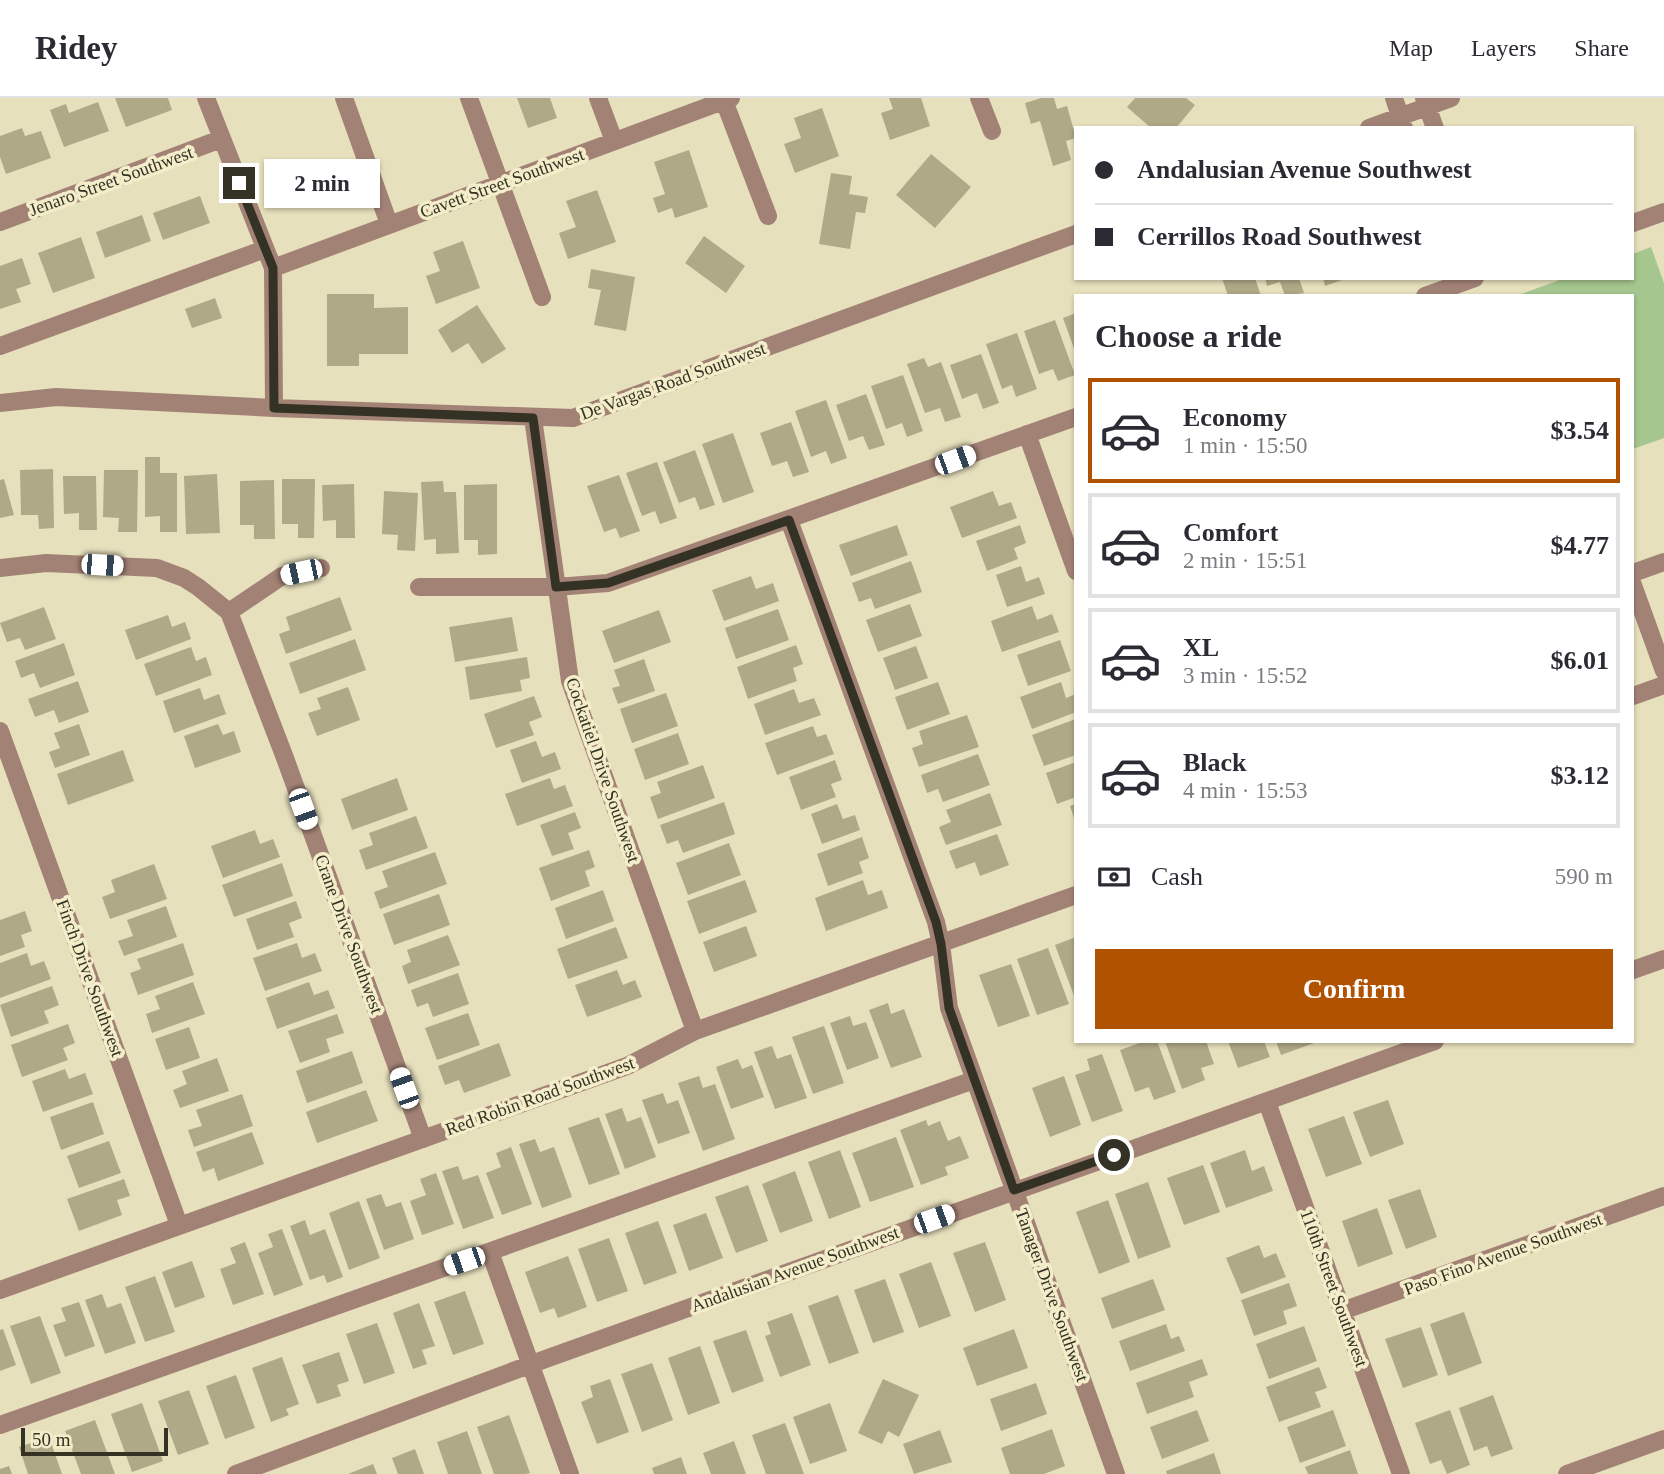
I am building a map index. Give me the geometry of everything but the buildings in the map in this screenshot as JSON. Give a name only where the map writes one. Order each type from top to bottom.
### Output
[{"type":"street","points":[[206,98],[273,268],[274,408]]},
{"type":"street","points":[[344,98],[389,224]]},
{"type":"street","points":[[469,98],[542,297]]},
{"type":"street","points":[[598,98],[614,141]]},
{"type":"street","points":[[979,98],[992,131]]},
{"type":"street","points":[[1394,98],[1402,122]]},
{"type":"street","points":[[1380,126],[1402,122],[1426,102],[1451,98]]},
{"type":"street","points":[[726,99],[768,216]]},
{"type":"street","name":"Cavett Street Southwest","points":[[273,268],[726,99]]},
{"type":"street","points":[[1426,102],[1434,126]]},
{"type":"street","name":"Jenaro Street Southwest","points":[[0,222],[221,139]]},
{"type":"street","points":[[1634,223],[1664,212]]},
{"type":"street","name":"De Vargas Road Southwest","points":[[0,403],[56,397],[274,408],[572,418],[1074,235]]},
{"type":"street","points":[[0,346],[265,249]]},
{"type":"street","points":[[1430,294],[1465,280]]},
{"type":"street","name":"Cockatiel Drive Southwest","points":[[533,418],[556,587],[574,693],[695,1031]]},
{"type":"street","points":[[419,586],[556,587],[608,583],[1074,418]]},
{"type":"street","points":[[1027,434],[1074,565]]},
{"type":"street","name":"Tanager Drive Southwest","points":[[789,520],[936,922],[949,1008],[1116,1474]]},
{"type":"street","points":[[1634,573],[1664,562]]},
{"type":"street","points":[[0,568],[46,563],[157,568],[184,578],[229,612],[282,576],[321,568]]},
{"type":"street","points":[[1634,588],[1664,671]]},
{"type":"street","name":"Crane Drive Southwest","points":[[229,612],[285,758],[423,1139]]},
{"type":"street","points":[[1634,696],[1664,685]]},
{"type":"street","name":"Finch Drive Southwest","points":[[0,731],[179,1225]]},
{"type":"street","name":"Red Robin Road Southwest","points":[[0,1290],[627,1066],[695,1031],[1074,896]]},
{"type":"street","points":[[1634,970],[1664,959]]},
{"type":"street","name":"Andalusian Avenue Southwest","points":[[236,1474],[531,1364],[1429,1043]]},
{"type":"street","points":[[0,1425],[974,1080]]},
{"type":"street","name":"110th Street Southwest","points":[[1267,1102],[1401,1474]]},
{"type":"street","name":"Paso Fino Avenue Southwest","points":[[1342,1311],[1664,1196]]},
{"type":"street","points":[[490,1252],[570,1474]]},
{"type":"street","points":[[1567,1474],[1664,1439]]},
{"type":"green space","points":[[1651,247],[1664,283],[1664,438],[1634,449],[1634,294],[1521,294],[1560,280],[1634,280],[1634,254]]},
{"type":"route","points":[[239,183],[273,268],[274,408],[533,418],[556,587],[608,583],[789,520],[936,922],[949,1008],[1014,1190],[1114,1155]]}]
